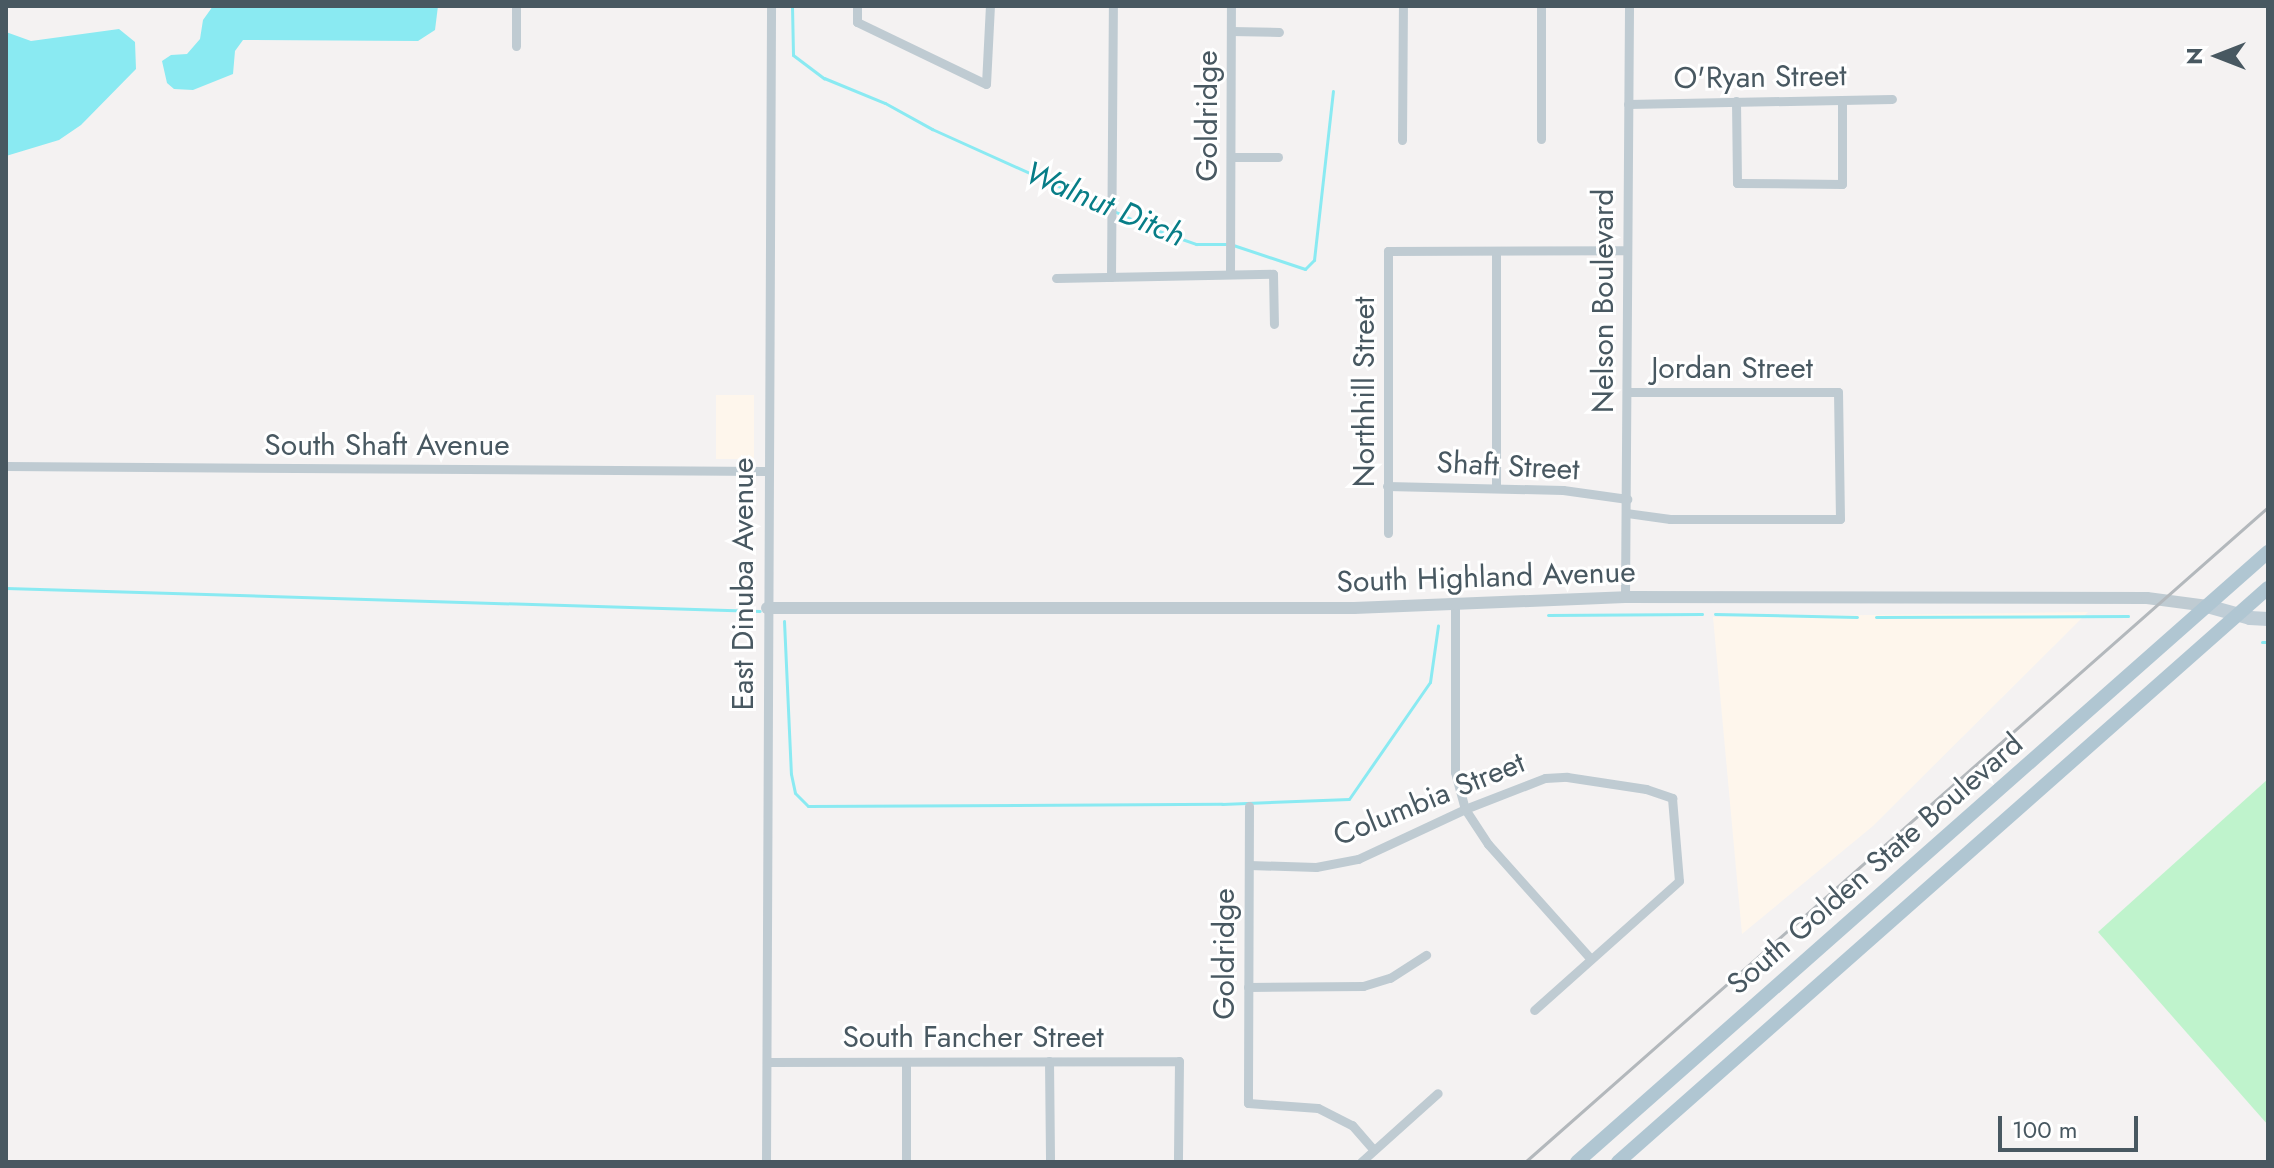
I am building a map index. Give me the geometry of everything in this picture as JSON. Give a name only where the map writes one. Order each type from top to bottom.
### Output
[{"type":"main road","name":"South Golden State Boulevard","points":[[1577,1162],[2268,552]]},
{"type":"main road","name":"South Golden State Boulevard","points":[[1618,1162],[2268,588]]},
{"type":"main road","points":[[2207,606],[2268,619]]},
{"type":"street","points":[[516,6],[516,46]]},
{"type":"street","name":"East Dinuba Avenue","points":[[766,1162],[771,6]]},
{"type":"street","points":[[857,6],[857,22],[986,84],[990,6]]},
{"type":"street","points":[[1111,277],[1113,6]]},
{"type":"street","name":"Goldridge","points":[[1230,274],[1231,6]]},
{"type":"street","points":[[1402,140],[1403,6]]},
{"type":"street","points":[[1541,6],[1541,139]]},
{"type":"street","name":"Nelson Boulevard","points":[[1625,597],[1629,6]]},
{"type":"street","points":[[1231,31],[1279,32]]},
{"type":"street","name":"O'Ryan Street","points":[[1628,104],[1892,99]]},
{"type":"street","points":[[1736,101],[1737,183],[1842,184],[1842,100]]},
{"type":"street","points":[[1231,157],[1278,157]]},
{"type":"street","points":[[1496,488],[1496,252],[1627,250]]},
{"type":"street","name":"Northhill Street","points":[[1388,533],[1388,251],[1496,252]]},
{"type":"street","points":[[1056,278],[1273,274],[1274,324]]},
{"type":"street","name":"Jordan Street","points":[[1627,392],[1838,392],[1840,519],[1670,519],[1627,513]]},
{"type":"street","name":"South Shaft Avenue","points":[[6,466],[767,471]]},
{"type":"street","name":"Shaft Street","points":[[1387,486],[1563,490],[1627,499]]},
{"type":"street","name":"South Highland Avenue","points":[[767,608],[1354,608],[1455,601],[1625,597],[2147,598],[2207,606]]},
{"type":"street","points":[[1455,601],[1455,772],[1465,809],[1488,844],[1591,959],[1534,1010]]},
{"type":"street","name":"Columbia Street","points":[[1249,865],[1316,867],[1358,859],[1465,809],[1545,778],[1567,777],[1646,789],[1672,798],[1679,881],[1591,959]]},
{"type":"street","name":"Goldridge","points":[[1249,806],[1248,1103],[1318,1108],[1352,1125],[1374,1150]]},
{"type":"street","points":[[1248,987],[1363,986],[1400,973],[1426,955]]},
{"type":"street","points":[[1049,1061],[1050,1162]]},
{"type":"street","name":"South Fancher Street","points":[[767,1062],[1179,1061],[1178,1162]]},
{"type":"street","points":[[906,1062],[906,1162]]},
{"type":"street","points":[[1361,1162],[1438,1093]]},
{"type":"shaded area","points":[[716,395],[754,395],[754,459],[716,459]]},
{"type":"shaded area","points":[[2088,612],[1873,826],[1742,934],[1713,617]]},
{"type":"green space","points":[[2268,779],[2268,1125],[2098,932]]},
{"type":"water","points":[[213,6],[438,6],[435,30],[418,41],[243,40],[235,51],[233,74],[193,90],[174,89],[167,83],[162,61],[171,55],[187,54],[200,39],[203,20]]},
{"type":"water","points":[[119,29],[135,42],[136,69],[81,125],[59,140],[6,156],[6,32],[31,41]]},
{"type":"waterway","name":"Walnut Ditch","points":[[792,6],[793,55],[824,78],[885,103],[932,129],[1153,229],[1196,244],[1226,244]]},
{"type":"waterway","name":"Walnut Ditch","points":[[1233,245],[1305,269],[1314,260],[1333,91]]},
{"type":"waterway","points":[[6,588],[760,611]]},
{"type":"waterway","points":[[1548,615],[1702,614]]},
{"type":"waterway","points":[[1715,614],[1857,617]]},
{"type":"waterway","points":[[1876,617],[2128,616]]},
{"type":"waterway","points":[[784,621],[791,774],[795,793],[808,806],[1222,804],[1349,799],[1430,682],[1438,626]]},
{"type":"waterway","points":[[2262,642],[2268,642]]},
{"type":"railway","points":[[1525,1162],[2268,507]]}]
